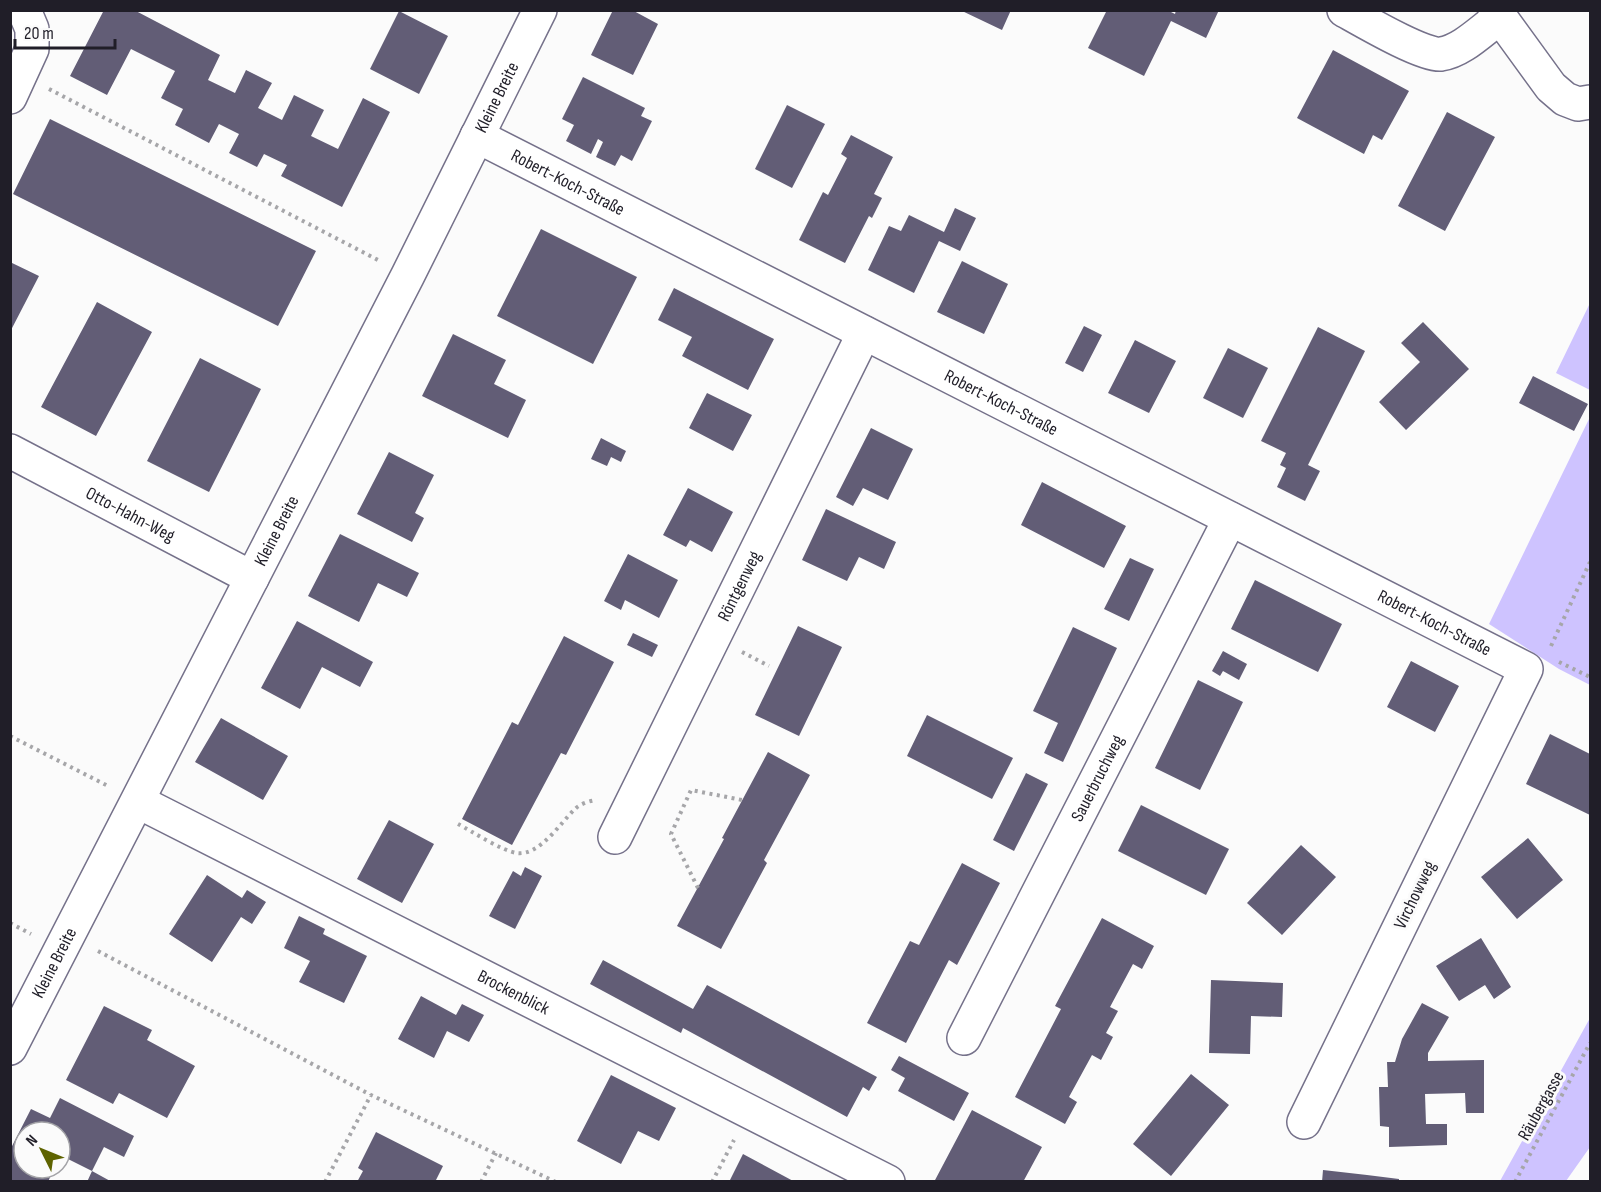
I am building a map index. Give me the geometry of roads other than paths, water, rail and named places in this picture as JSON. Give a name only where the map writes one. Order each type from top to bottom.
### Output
[{"type":"street","points":[[16,86],[32,49],[32,29],[24,10]]},
{"type":"street","name":"Kleine Breite","points":[[10,1048],[139,802],[408,275],[540,10]]},
{"type":"street","points":[[1344,10],[1420,50],[1439,55],[1456,49],[1497,14],[1551,87],[1564,99],[1584,103]]},
{"type":"street","name":"Robert-Koch-Straße","points":[[477,136],[1526,669]]},
{"type":"street","name":"Röntgenweg","points":[[615,837],[864,333]]},
{"type":"street","name":"Otto-Hahn-Weg","points":[[10,451],[252,578]]},
{"type":"street","name":"Sauerbruchweg","points":[[964,1038],[1230,519]]},
{"type":"street","name":"Virchowweg","points":[[1304,1122],[1526,669]]},
{"type":"street","name":"Brockenblick","points":[[139,802],[888,1182]]}]
